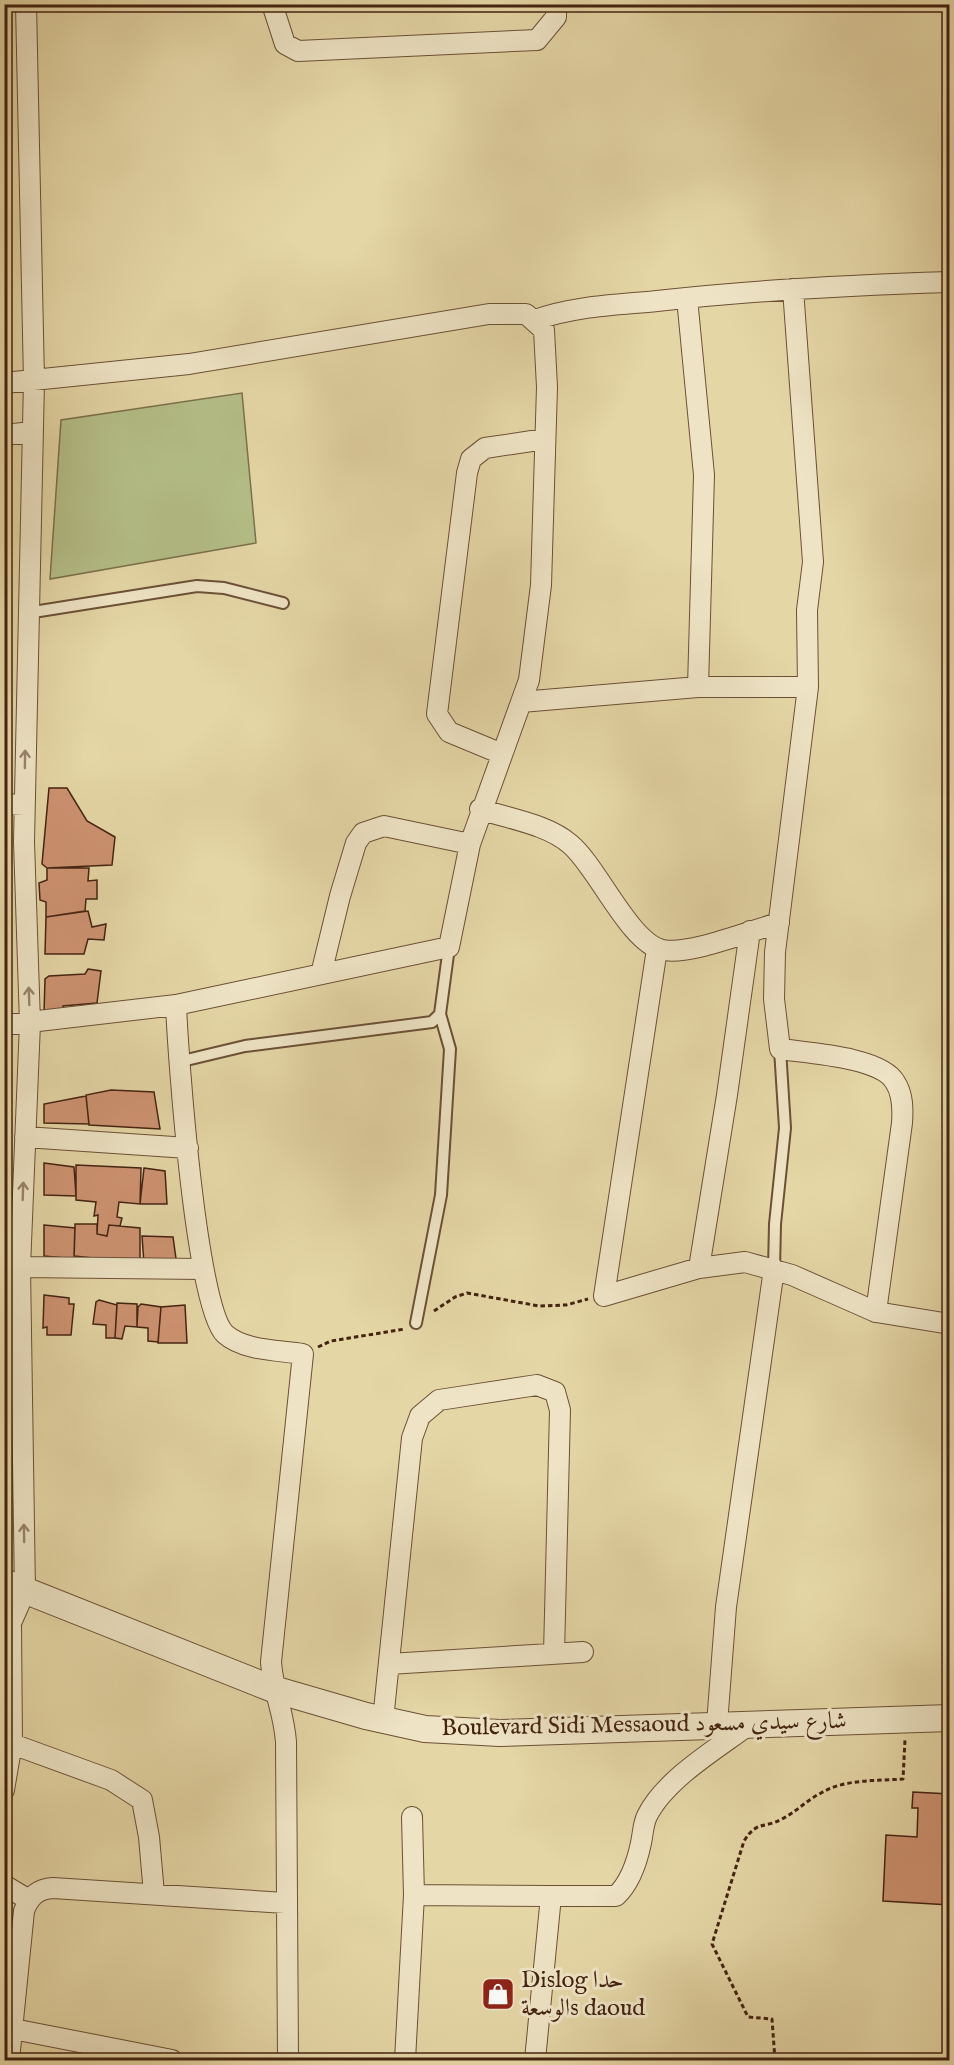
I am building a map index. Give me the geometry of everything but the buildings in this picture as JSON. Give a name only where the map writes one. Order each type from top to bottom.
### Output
[{"type":"street","points":[[4,1790],[8,1742],[20,1267],[30,1023],[14,841],[14,804],[27,613],[34,381],[26,4]]},
{"type":"street","points":[[272,4],[285,44],[298,51],[537,40],[556,18],[556,4]]},
{"type":"street","points":[[535,320],[567,310],[687,298],[793,289],[950,282]]},
{"type":"street","points":[[793,289],[813,562],[807,610],[808,687],[778,923],[774,999],[780,1049],[868,1065],[890,1074],[899,1090],[902,1123],[876,1312]]},
{"type":"street","points":[[687,298],[704,475],[698,687]]},
{"type":"street","points":[[4,383],[189,364],[489,314],[526,314],[544,330],[547,387],[541,585],[529,680],[480,809],[470,844],[449,947],[176,1005],[4,1025]]},
{"type":"street","points":[[4,435],[32,432]]},
{"type":"street","points":[[502,754],[449,732],[437,714],[467,473],[471,459],[485,448],[545,440]]},
{"type":"street","points":[[521,702],[698,687],[808,687]]},
{"type":"street","points":[[480,809],[552,832],[570,843],[628,921],[645,940],[657,949],[675,951],[778,923]]},
{"type":"street","points":[[321,974],[340,896],[357,843],[363,833],[384,826],[470,844]]},
{"type":"street","points":[[699,1268],[750,931]]},
{"type":"street","points":[[657,949],[604,1296],[699,1268],[745,1262],[774,1269],[876,1312],[950,1324]]},
{"type":"street","points":[[176,1005],[178,1062],[202,1269],[223,1332],[237,1342],[303,1354],[271,1662],[273,1689],[284,1718],[286,1742],[285,1903],[288,2061]]},
{"type":"street","points":[[25,1137],[188,1148]]},
{"type":"street","points":[[20,1267],[202,1269]]},
{"type":"street","points":[[717,1725],[726,1607],[774,1269]]},
{"type":"street","points":[[383,1720],[412,1438],[420,1416],[439,1400],[537,1385],[555,1392],[560,1410],[554,1654]]},
{"type":"street","name":"Boulevard Sidi Messaoud شارع سيدي مسعود","points":[[11,1592],[273,1689],[383,1720],[425,1729],[470,1733],[950,1718]]},
{"type":"street","points":[[389,1664],[583,1652]]},
{"type":"street","points":[[414,1895],[616,1896],[625,1888],[631,1876],[645,1818],[655,1801],[676,1781],[750,1724]]},
{"type":"street","points":[[8,1742],[111,1780],[142,1800],[150,1837],[154,1894]]},
{"type":"street","points":[[405,2061],[414,1895],[412,1817]]},
{"type":"street","points":[[4,1885],[29,1900]]},
{"type":"street","points":[[9,2061],[24,1911],[29,1900],[38,1891],[52,1888],[285,1903]]},
{"type":"street","points":[[535,2061],[550,1896]]},
{"type":"street","points":[[13,2029],[172,2061]]},
{"type":"lane","points":[[27,613],[197,586],[224,588],[283,603]]},
{"type":"lane","points":[[416,1323],[442,1183],[450,1049],[440,1014],[449,947]]},
{"type":"lane","points":[[178,1062],[245,1046],[356,1030],[419,1025],[432,1022],[440,1014]]},
{"type":"lane","points":[[774,1269],[775,1224],[784,1128],[780,1049]]},
{"type":"path","points":[[303,1354],[331,1341],[390,1333],[416,1323],[461,1294],[473,1293],[520,1304],[554,1306],[604,1296]]},
{"type":"path","points":[[775,2061],[772,2019],[748,2018],[712,1944],[744,1841],[751,1830],[760,1824],[785,1818],[821,1792],[846,1784],[903,1779],[906,1719]]},
{"type":"green space","points":[[242,393],[256,543],[50,579],[61,420]]},
{"type":"place","name":"Dislog حدا الوسعةs daoud","points":[[498,1994]]}]
